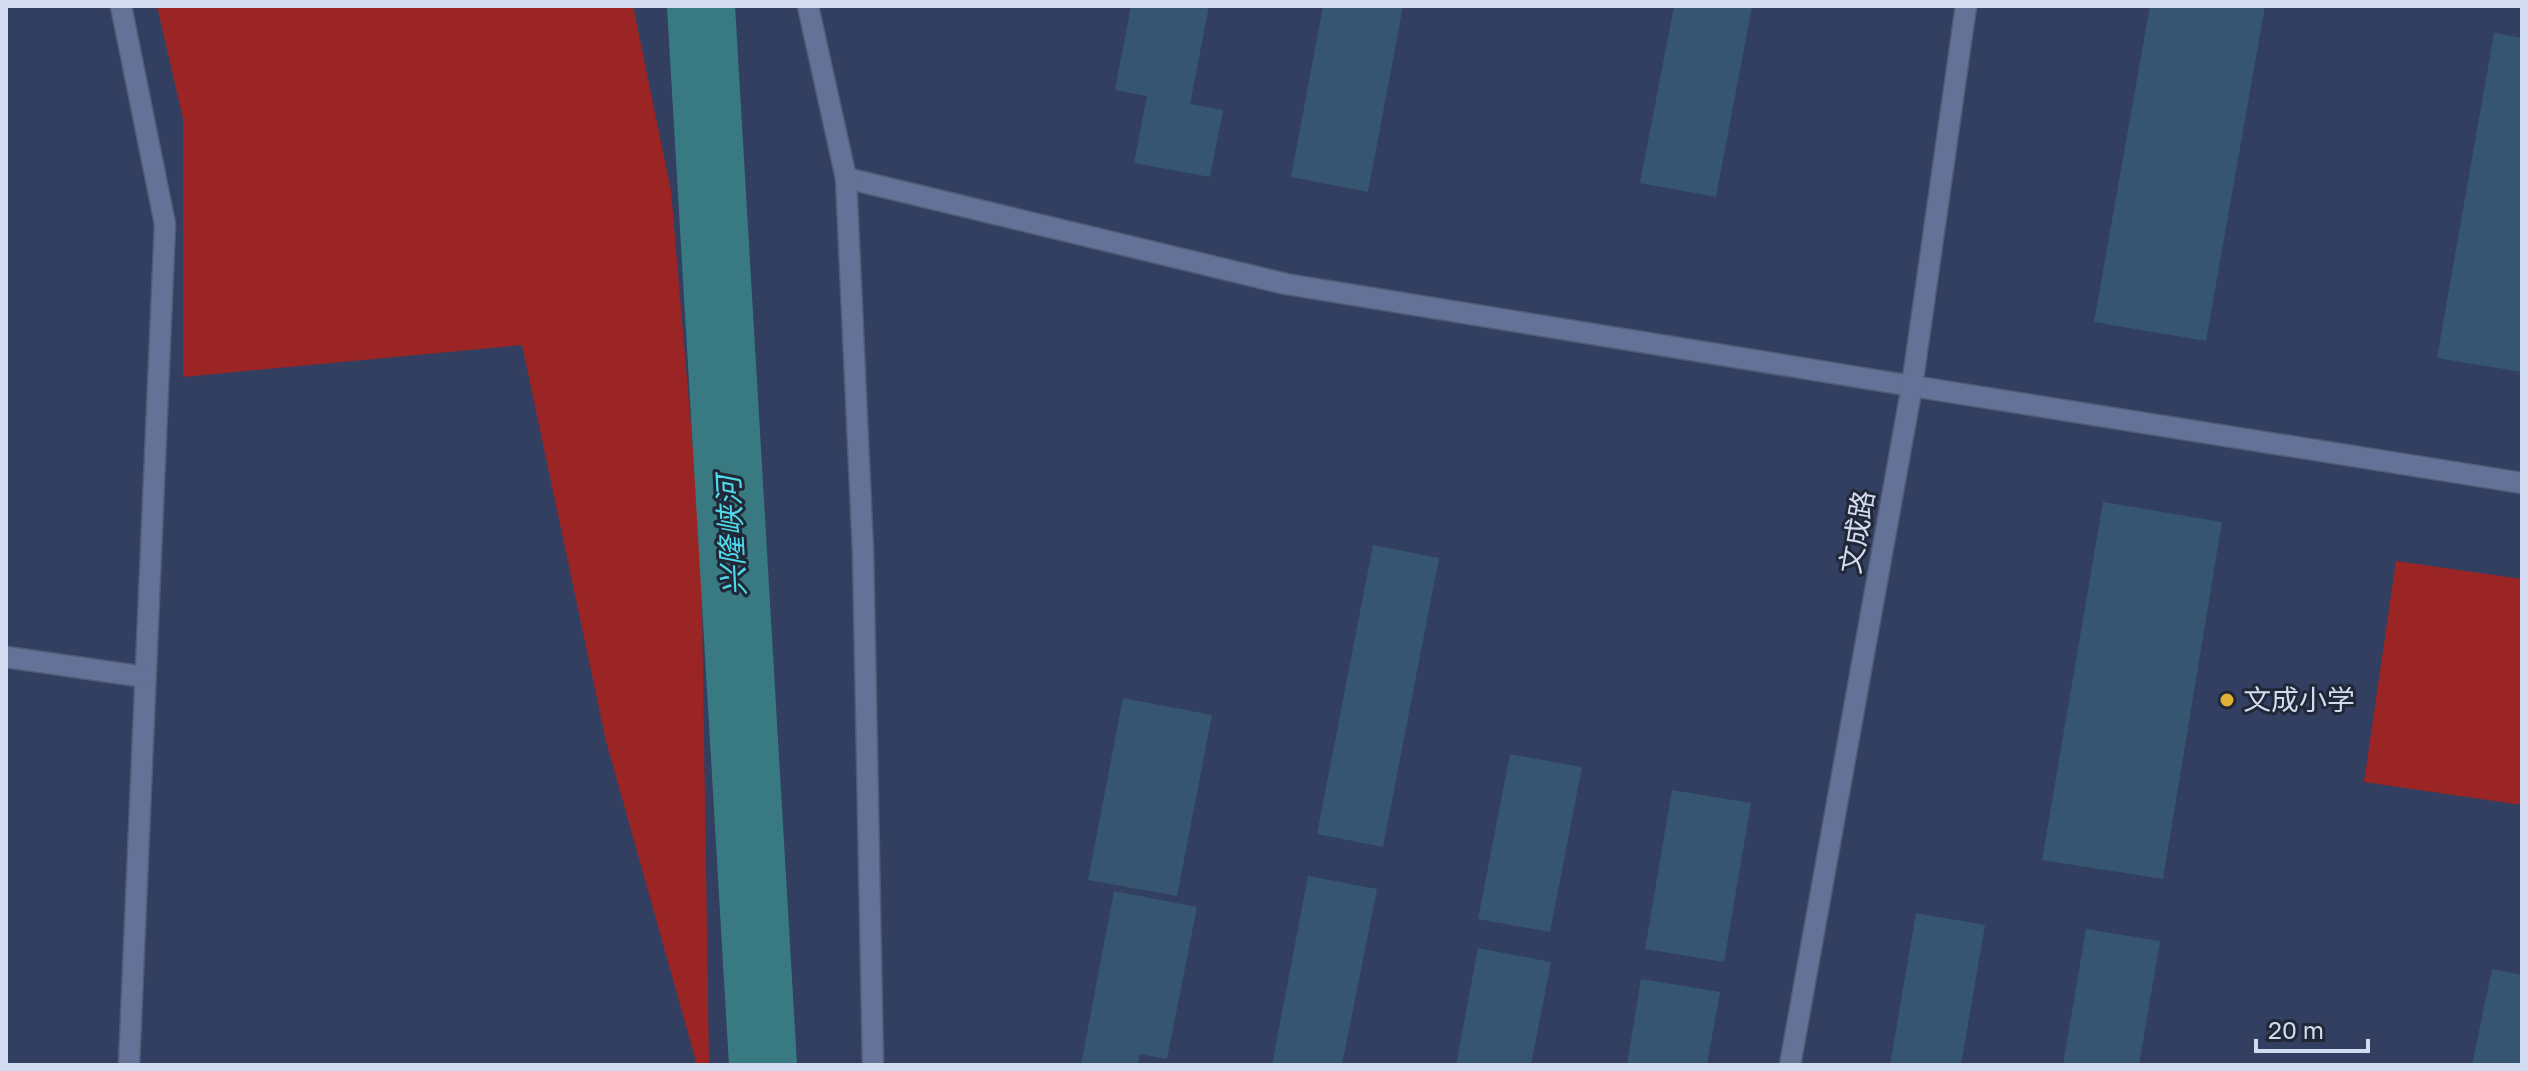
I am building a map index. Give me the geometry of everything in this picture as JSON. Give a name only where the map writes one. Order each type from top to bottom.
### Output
[{"type":"street","points":[[121,6],[165,224],[129,1065]]},
{"type":"street","points":[[808,6],[846,178],[863,551],[873,1065]]},
{"type":"street","name":"文成路","points":[[1790,1065],[1912,386],[1966,6]]},
{"type":"street","points":[[846,178],[1286,284],[2522,483]]},
{"type":"street","points":[[6,657],[145,677]]},
{"type":"shaded area","points":[[157,6],[633,6],[671,191],[701,545],[709,1065],[697,1065],[606,741],[522,345],[183,377],[183,119]]},
{"type":"shaded area","points":[[2396,561],[2522,579],[2522,805],[2364,782]]},
{"type":"building","points":[[1131,6],[1209,6],[1190,104],[1223,110],[1210,177],[1134,163],[1147,96],[1115,90]]},
{"type":"building","points":[[1323,6],[1403,6],[1368,192],[1291,177]]},
{"type":"building","points":[[1674,6],[1752,6],[1716,197],[1640,183]]},
{"type":"building","points":[[2150,6],[2265,6],[2206,341],[2094,322]]},
{"type":"building","points":[[2494,33],[2522,38],[2522,372],[2437,358]]},
{"type":"building","points":[[2103,502],[2222,522],[2163,879],[2042,860]]},
{"type":"building","points":[[1373,545],[1439,558],[1383,847],[1317,834]]},
{"type":"building","points":[[1123,698],[1212,715],[1177,896],[1088,880]]},
{"type":"building","points":[[1510,754],[1582,767],[1550,932],[1478,919]]},
{"type":"building","points":[[1672,790],[1751,803],[1724,962],[1645,949]]},
{"type":"building","points":[[1308,876],[1377,889],[1342,1065],[1272,1065]]},
{"type":"building","points":[[1114,891],[1197,907],[1167,1059],[1140,1054],[1138,1065],[1081,1065]]},
{"type":"building","points":[[1916,913],[1985,925],[1961,1065],[1890,1065]]},
{"type":"building","points":[[2086,929],[2160,941],[2139,1065],[2063,1065]]},
{"type":"building","points":[[1478,948],[1551,962],[1531,1065],[1456,1065]]},
{"type":"building","points":[[2492,969],[2522,975],[2522,1065],[2472,1065]]},
{"type":"building","points":[[1641,979],[1720,992],[1707,1065],[1627,1065]]},
{"type":"waterway","name":"兴隆峡河","points":[[701,6],[763,1065]]},
{"type":"place","name":"文成小学","points":[[2227,700]]}]
